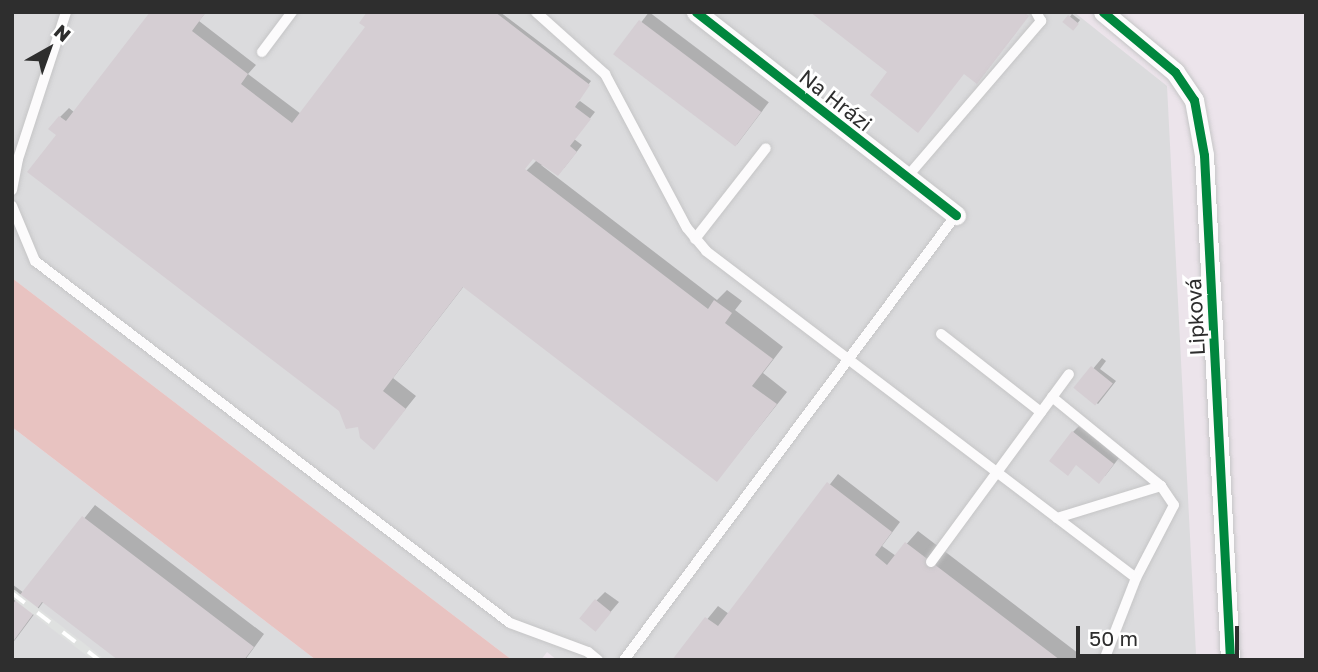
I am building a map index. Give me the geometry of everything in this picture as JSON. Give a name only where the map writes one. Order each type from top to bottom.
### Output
[{"type":"street","name":"Na Hrázi","points":[[695,12],[956,215]]},
{"type":"street","name":"Lipková","points":[[1103,12],[1175,72],[1194,100],[1204,155],[1230,660]]},
{"type":"lane","points":[[12,190],[66,12]]},
{"type":"lane","points":[[262,52],[292,12]]},
{"type":"lane","points":[[536,12],[605,74],[695,239],[1136,578]]},
{"type":"lane","points":[[907,177],[1041,21],[1036,12]]},
{"type":"lane","points":[[695,239],[765,148]]},
{"type":"lane","points":[[12,206],[35,261],[510,623],[588,652],[598,660]]},
{"type":"lane","points":[[624,660],[956,215]]},
{"type":"lane","points":[[942,334],[1041,412]]},
{"type":"lane","points":[[931,562],[1069,374]]},
{"type":"lane","points":[[1052,397],[1161,486],[1174,505],[1136,578],[1104,660]]},
{"type":"lane","points":[[1058,518],[1161,486]]},
{"type":"shaded area","points":[[12,12],[1074,12],[1167,86],[1196,654],[1191,660],[557,660],[547,652],[541,660],[512,660],[12,278]]},
{"type":"shaded area","points":[[12,278],[512,660],[316,660],[12,427]]},
{"type":"shaded area","points":[[12,427],[316,660],[12,660]]},
{"type":"building","points":[[150,12],[206,12],[192,31],[248,74],[241,84],[292,123],[365,27],[359,23],[367,12],[495,12],[590,85],[575,107],[591,119],[570,146],[577,152],[558,176],[533,159],[525,169],[708,309],[714,300],[732,313],[725,323],[773,359],[752,386],[777,404],[717,482],[463,287],[383,391],[406,409],[374,450],[360,438],[358,427],[346,429],[339,411],[27,172],[56,135],[48,129],[59,116],[66,121]]},
{"type":"building","points":[[810,12],[1024,12],[1029,16],[977,84],[964,74],[918,133],[870,95],[887,72]]},
{"type":"building","points":[[1068,15],[1079,24],[1073,31],[1062,22]]},
{"type":"building","points":[[639,20],[761,112],[735,146],[613,54]]},
{"type":"building","points":[[1091,366],[1113,384],[1095,405],[1073,388]]},
{"type":"building","points":[[1072,431],[1114,464],[1099,484],[1076,465],[1068,476],[1049,461]]},
{"type":"building","points":[[827,482],[892,532],[875,555],[887,565],[905,542],[1060,660],[672,660],[705,617],[718,626]]},
{"type":"building","points":[[82,516],[254,647],[244,660],[118,660],[42,602],[12,643],[12,605]]},
{"type":"building","points":[[595,599],[611,612],[596,632],[579,618]]},
{"type":"railway","points":[[12,593],[99,660]]},
{"type":"cycle path","points":[[696,12],[956,215]]},
{"type":"cycle path","points":[[1103,12],[1175,72],[1194,100],[1204,155],[1230,660]]}]
